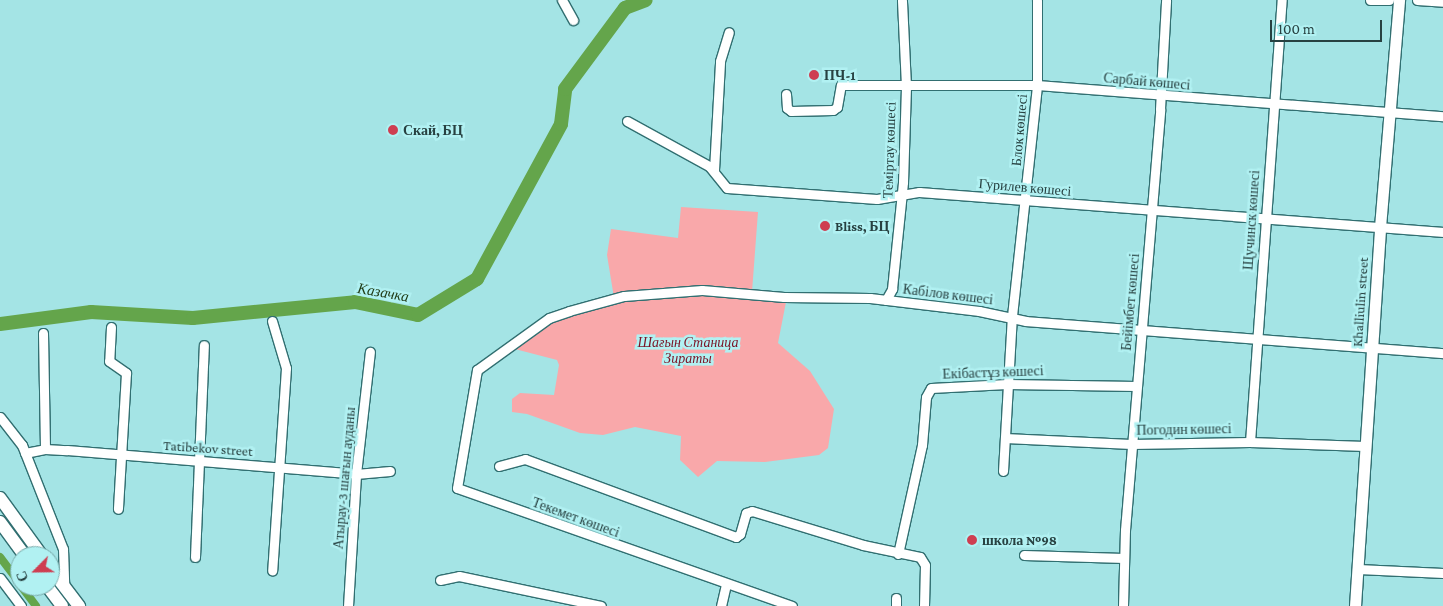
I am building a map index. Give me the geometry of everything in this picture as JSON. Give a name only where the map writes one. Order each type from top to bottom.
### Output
[{"type":"main road","name":"Khalliulin street","points":[[1356,606],[1380,227],[1399,0]]},
{"type":"main road","points":[[0,498],[35,546]]},
{"type":"main road","points":[[0,522],[17,546]]},
{"type":"main road","points":[[60,582],[79,606]]},
{"type":"street","points":[[562,0],[573,20]]},
{"type":"street","name":"Теміртау көшесі","points":[[886,300],[892,289],[902,196],[906,86],[902,0]]},
{"type":"street","name":"Блок көшесі","points":[[1003,471],[1012,316],[1027,201],[1037,85],[1037,0]]},
{"type":"street","name":"Бейімбет көшесі","points":[[1123,606],[1131,444],[1161,96],[1166,0]]},
{"type":"street","name":"Щучинск көшесі","points":[[1250,442],[1282,0]]},
{"type":"street","points":[[1370,0],[1390,0]]},
{"type":"street","points":[[1417,0],[1443,2]]},
{"type":"street","points":[[714,170],[720,61],[729,32]]},
{"type":"street","name":"Сарбай көшесі","points":[[786,94],[786,108],[791,111],[833,110],[840,98],[840,88],[848,85],[1037,85],[1273,105],[1443,116]]},
{"type":"street","name":"Гурилев көшесі","points":[[627,122],[714,170],[727,188],[877,200],[919,192],[1443,232]]},
{"type":"street","name":"Кабілов көшесі","points":[[473,378],[477,370],[491,358],[549,318],[624,296],[702,290],[886,300],[1012,316],[1026,321],[1443,353]]},
{"type":"street","points":[[272,322],[286,368],[272,571]]},
{"type":"street","points":[[111,327],[109,361],[126,373],[123,455],[118,509]]},
{"type":"street","points":[[43,333],[45,449]]},
{"type":"street","points":[[195,557],[204,345]]},
{"type":"street","name":"Атырау-3 шағын ауданы","points":[[348,606],[356,474],[370,352]]},
{"type":"street","name":"Текемет көшесі","points":[[473,378],[458,488],[792,606]]},
{"type":"street","name":"Екібастұз көшесі","points":[[898,554],[922,445],[927,392],[931,388],[1007,384],[1136,386]]},
{"type":"street","points":[[0,417],[25,453],[63,549],[64,587]]},
{"type":"street","name":"Погодин көшесі","points":[[1005,438],[1131,444],[1250,442],[1365,446]]},
{"type":"street","name":"Tatibekov street","points":[[25,453],[45,449],[356,474],[390,471]]},
{"type":"street","points":[[498,466],[525,459],[736,536],[740,534],[746,513],[752,511],[898,554],[920,557],[924,562],[924,606]]},
{"type":"street","points":[[1024,555],[1124,558]]},
{"type":"street","points":[[1358,569],[1443,573]]},
{"type":"street","points":[[440,580],[459,576],[601,606]]},
{"type":"street","points":[[0,578],[21,606]]},
{"type":"street","points":[[721,606],[726,584]]},
{"type":"green space","name":"Шағын Станица Зираты","points":[[681,207],[758,212],[752,292],[754,296],[786,302],[778,343],[810,371],[834,409],[828,448],[819,455],[765,462],[717,461],[698,477],[680,460],[681,436],[635,427],[603,435],[580,433],[527,414],[512,412],[512,399],[520,393],[554,395],[559,365],[557,360],[511,348],[557,319],[615,304],[607,255],[611,229],[678,238]]},
{"type":"waterway","name":"Казачка","points":[[0,324],[91,312],[193,318],[355,302],[418,315],[477,279],[561,124],[565,89],[625,8],[646,0]]},
{"type":"waterway","points":[[0,557],[10,570]]},
{"type":"waterway","points":[[28,596],[36,606]]},
{"type":"place","name":"ПЧ-1","points":[[814,75]]},
{"type":"place","name":"Скай, БЦ","points":[[393,130]]},
{"type":"place","name":"Bliss, БЦ","points":[[825,226]]},
{"type":"place","name":"школа №98","points":[[972,540]]}]
